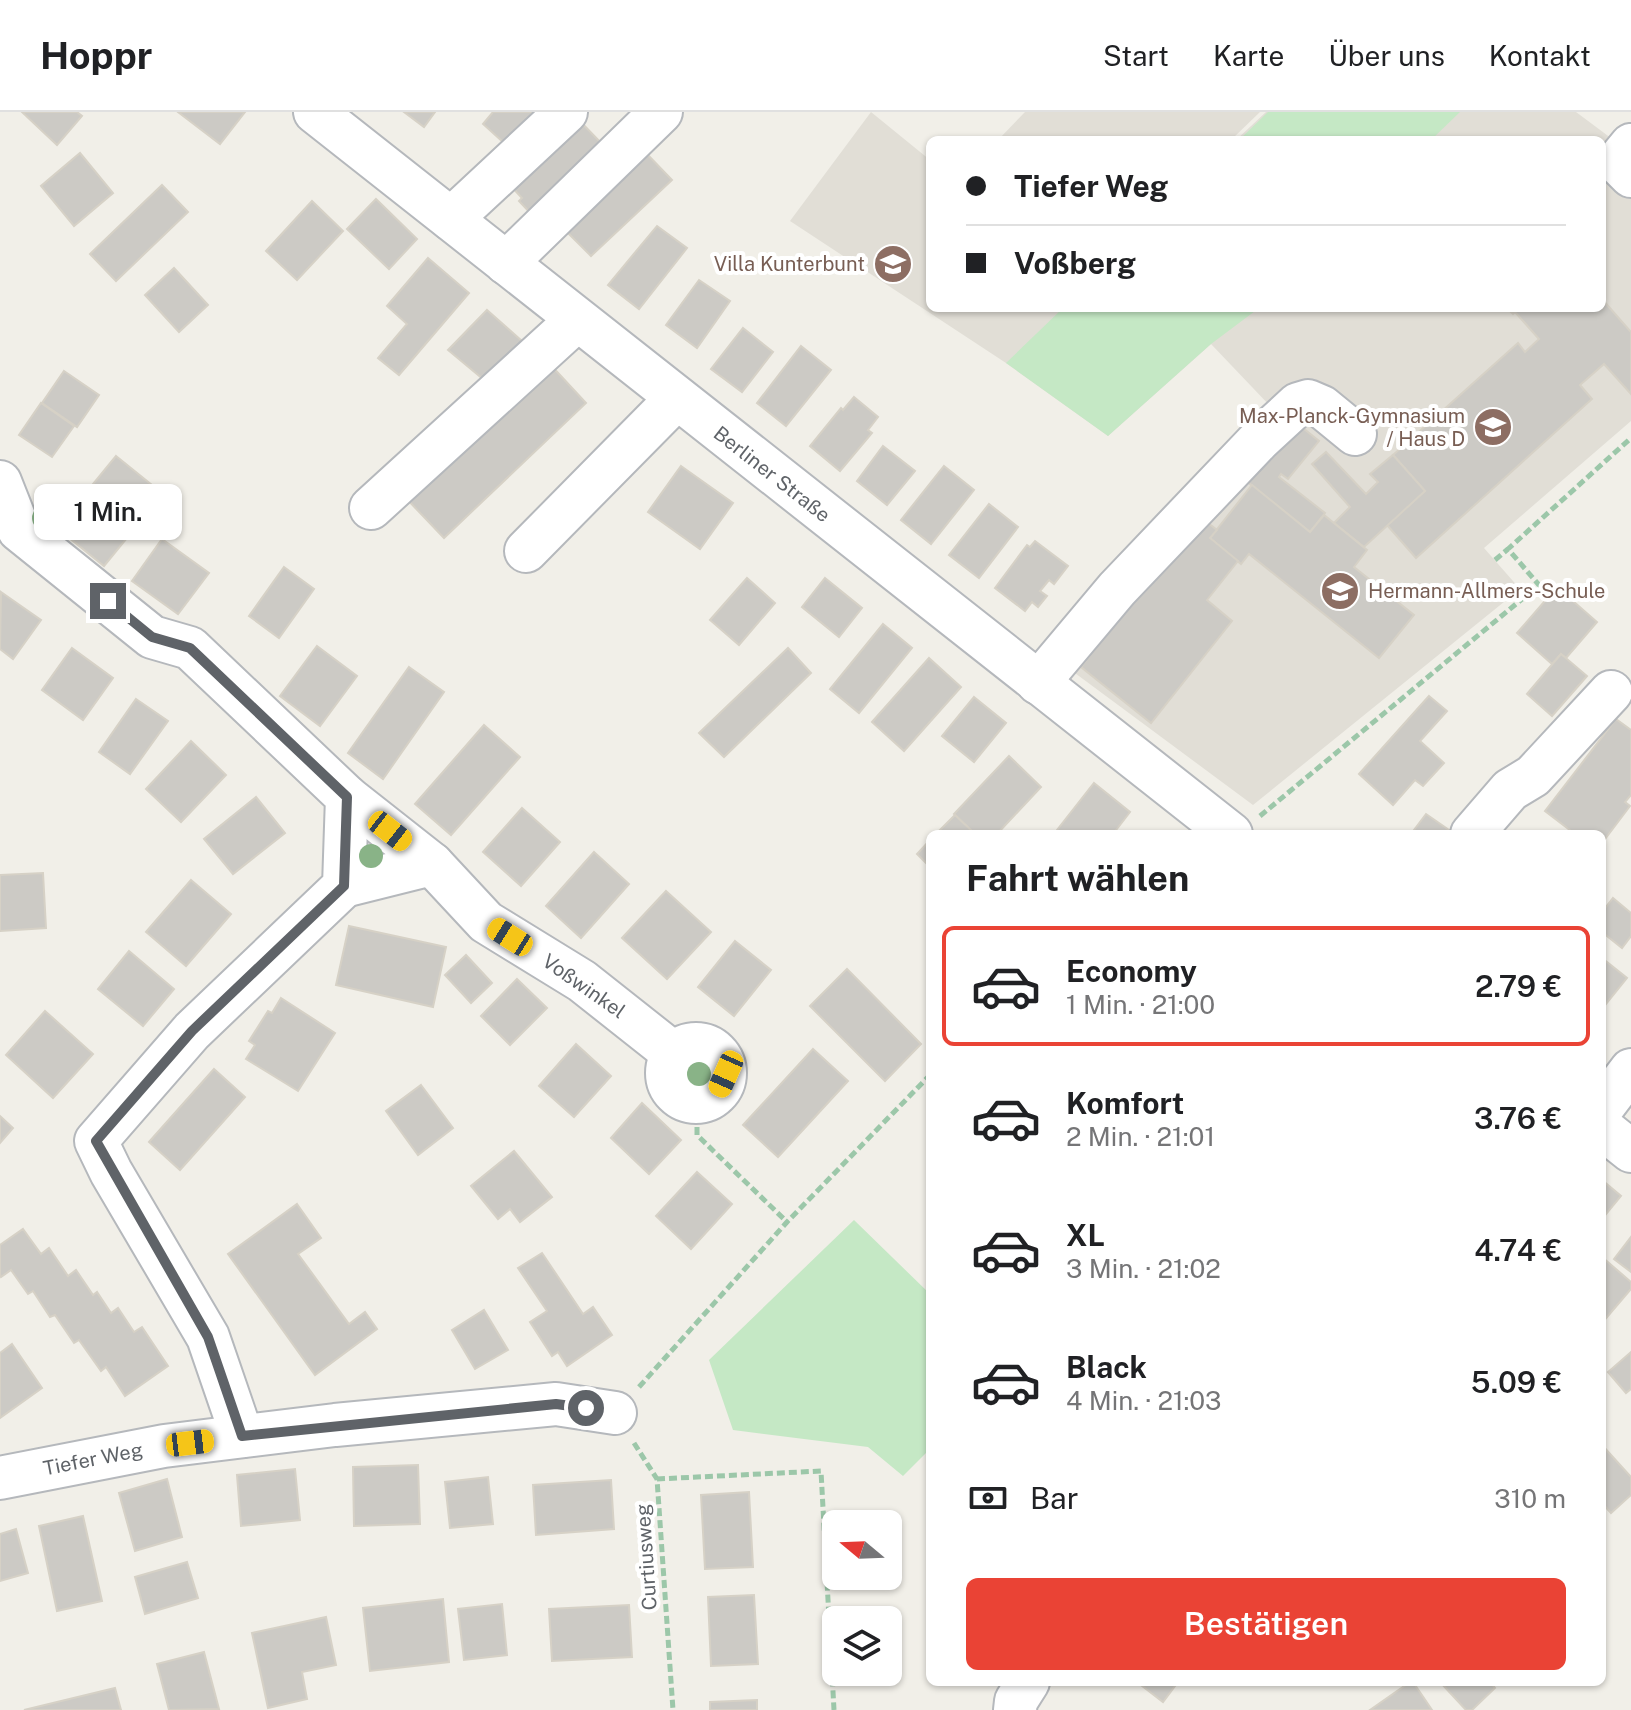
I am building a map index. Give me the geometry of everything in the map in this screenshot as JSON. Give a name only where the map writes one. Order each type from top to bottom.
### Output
[{"type":"street","name":"Berliner Straße","points":[[315,112],[1038,683],[1243,828]]},
{"type":"street","points":[[451,219],[566,112]]},
{"type":"street","points":[[506,263],[661,112]]},
{"type":"street","points":[[1617,112],[1631,122]]},
{"type":"street","points":[[1631,145],[1617,162],[1631,176]]},
{"type":"street","points":[[371,508],[577,320]]},
{"type":"street","points":[[526,551],[677,398]]},
{"type":"street","points":[[1038,683],[1117,589],[1260,439],[1298,404],[1308,401],[1322,407],[1355,434]]},
{"type":"street","points":[[0,482],[10,538]]},
{"type":"street","name":"Voßwinkel","points":[[10,538],[152,637],[190,648],[347,797],[432,864],[486,922],[582,981],[673,1053],[666,1071],[671,1090],[685,1101],[697,1103]]},
{"type":"street","points":[[1475,830],[1510,790],[1533,776],[1611,692]]},
{"type":"street","points":[[344,886],[347,797]]},
{"type":"street","points":[[242,1436],[208,1337],[96,1141],[192,1031],[344,886],[432,864]]},
{"type":"street","points":[[1606,1103],[1631,1070]]},
{"type":"street","points":[[1606,1131],[1631,1151]]},
{"type":"street","name":"Tiefer Weg","points":[[0,1478],[164,1446],[242,1436],[556,1404],[615,1413]]},
{"type":"street","points":[[1015,1710],[1016,1701],[1025,1686]]},
{"type":"path","points":[[1495,560],[1631,438]]},
{"type":"path","points":[[1243,828],[1539,585],[1508,549]]},
{"type":"path","points":[[615,1413],[787,1222],[926,1079]]},
{"type":"path","points":[[697,1103],[697,1135],[787,1222]]},
{"type":"path","name":"Curtiusweg","points":[[615,1413],[657,1479],[673,1710]]},
{"type":"path","points":[[657,1479],[821,1471],[834,1710]]},
{"type":"shaded area","points":[[871,112],[926,157],[926,310],[790,221]]},
{"type":"shaded area","points":[[1025,112],[1260,112],[1235,136],[1002,136]]},
{"type":"shaded area","points":[[1266,112],[1576,112],[1631,153],[1631,421],[1484,548],[1520,589],[1253,805],[1056,659],[1272,408],[1211,344],[1108,436],[928,312],[1606,312],[1606,136],[1240,136]]},
{"type":"green space","points":[[1268,112],[1460,112],[1435,136],[1243,136]]},
{"type":"green space","points":[[1059,312],[1254,312],[1211,344],[1108,436],[1006,363]]},
{"type":"green space","points":[[854,1220],[926,1290],[926,1453],[903,1476],[868,1447],[733,1430],[709,1360]]},
{"type":"building","points":[[22,112],[77,112],[82,116],[57,145]]},
{"type":"building","points":[[178,112],[245,112],[220,144]]},
{"type":"building","points":[[404,112],[435,112],[424,127]]},
{"type":"building","points":[[493,112],[550,112],[515,153],[483,124]]},
{"type":"building","points":[[574,115],[606,148],[535,218],[507,182]]},
{"type":"building","points":[[645,152],[672,180],[591,256],[562,227]]},
{"type":"building","points":[[80,153],[113,193],[74,226],[41,186]]},
{"type":"building","points":[[162,185],[188,212],[116,281],[90,254]]},
{"type":"building","points":[[376,199],[417,239],[389,269],[347,229]]},
{"type":"building","points":[[312,201],[343,231],[297,280],[266,251]]},
{"type":"building","points":[[657,226],[687,248],[639,309],[608,285]]},
{"type":"building","points":[[428,258],[469,293],[399,375],[378,358],[407,324],[387,306]]},
{"type":"building","points":[[174,268],[208,305],[179,332],[145,295]]},
{"type":"building","points":[[699,280],[730,301],[697,348],[666,325]]},
{"type":"building","name":"Max-Planck-Gymnasium / Haus D","points":[[1606,304],[1631,332],[1631,394],[1604,364],[1580,385],[1592,399],[1416,558],[1387,525],[1425,491],[1393,455],[1518,343],[1525,352],[1539,339],[1515,312],[1606,312]]},
{"type":"building","points":[[487,310],[530,348],[495,389],[448,350]]},
{"type":"building","points":[[743,328],[773,352],[742,392],[711,369]]},
{"type":"building","points":[[801,346],[831,370],[786,426],[757,403]]},
{"type":"building","points":[[547,361],[586,403],[444,538],[402,494]]},
{"type":"building","points":[[64,371],[99,395],[77,427],[42,403]]},
{"type":"building","points":[[854,397],[878,417],[868,430],[872,433],[840,471],[810,446]]},
{"type":"building","points":[[41,403],[74,426],[52,457],[19,435]]},
{"type":"building","points":[[1293,420],[1319,441],[1288,479],[1281,474],[1279,477],[1325,513],[1310,532],[1245,480]]},
{"type":"building","points":[[883,446],[915,471],[887,505],[857,481]]},
{"type":"building","points":[[1326,452],[1366,494],[1378,482],[1370,474],[1393,455],[1425,491],[1364,547],[1334,523],[1350,507],[1312,464]]},
{"type":"building","points":[[116,456],[163,494],[104,566],[57,528]]},
{"type":"building","points":[[681,466],[733,503],[700,549],[648,512]]},
{"type":"building","points":[[944,466],[974,490],[931,544],[901,520]]},
{"type":"building","name":"Hermann-Allmers-Schule","points":[[1252,485],[1310,532],[1324,515],[1367,550],[1354,567],[1414,615],[1379,658],[1249,554],[1241,564],[1210,538]]},
{"type":"building","points":[[989,504],[1018,527],[979,578],[949,555]]},
{"type":"building","points":[[1204,520],[1217,530],[1210,538],[1238,561],[1207,600],[1232,621],[1151,723],[1081,667],[1162,565]]},
{"type":"building","points":[[162,539],[209,573],[178,614],[132,581]]},
{"type":"building","points":[[1035,541],[1068,566],[1054,584],[1049,580],[1040,591],[1047,596],[1038,607],[1032,602],[1025,611],[995,588],[1027,545],[1030,547]]},
{"type":"building","points":[[284,567],[314,589],[279,638],[249,616]]},
{"type":"building","points":[[747,578],[775,603],[739,645],[710,620]]},
{"type":"building","points":[[825,578],[862,608],[839,637],[802,607]]},
{"type":"building","points":[[1557,587],[1597,622],[1566,658],[1561,654],[1552,664],[1517,633]]},
{"type":"building","points":[[1,592],[41,620],[13,659],[0,649]]},
{"type":"building","points":[[883,624],[912,648],[859,713],[830,689]]},
{"type":"building","points":[[317,646],[357,676],[320,726],[280,696]]},
{"type":"building","points":[[72,648],[113,678],[83,720],[42,690]]},
{"type":"building","points":[[788,648],[811,673],[724,757],[699,733]]},
{"type":"building","points":[[1561,654],[1587,676],[1552,716],[1527,694]]},
{"type":"building","points":[[929,658],[961,687],[904,751],[872,722]]},
{"type":"building","points":[[409,667],[444,692],[383,779],[348,753]]},
{"type":"building","points":[[1429,696],[1447,711],[1420,741],[1444,763],[1423,786],[1415,780],[1393,805],[1359,774]]},
{"type":"building","points":[[974,697],[1006,723],[974,762],[942,736]]},
{"type":"building","points":[[136,699],[168,721],[130,774],[99,752]]},
{"type":"building","points":[[1616,719],[1631,730],[1631,795],[1625,802],[1630,806],[1606,838],[1606,830],[1570,830],[1545,811]]},
{"type":"building","points":[[484,725],[520,757],[451,835],[415,804]]},
{"type":"building","points":[[191,741],[226,775],[181,822],[146,789]]},
{"type":"building","points":[[1009,756],[1041,787],[1001,830],[971,830],[954,814]]},
{"type":"building","points":[[1094,783],[1130,812],[1116,830],[1057,830]]},
{"type":"building","points":[[256,797],[285,833],[233,874],[204,839]]},
{"type":"building","points":[[522,808],[560,842],[521,886],[483,852]]},
{"type":"building","points":[[1426,814],[1449,830],[1414,830]]},
{"type":"building","points":[[955,815],[971,830],[940,830]]},
{"type":"building","points":[[926,844],[926,863],[917,854]]},
{"type":"building","points":[[594,852],[629,884],[581,938],[546,906]]},
{"type":"building","points":[[43,873],[46,928],[0,931],[0,875]]},
{"type":"building","points":[[191,880],[231,914],[186,966],[146,932]]},
{"type":"building","points":[[666,891],[711,932],[667,979],[622,938]]},
{"type":"building","points":[[1613,898],[1631,913],[1631,936],[1622,948],[1606,935],[1606,907]]},
{"type":"building","points":[[349,926],[446,947],[433,1007],[336,985]]},
{"type":"building","points":[[735,941],[771,970],[734,1016],[698,987]]},
{"type":"building","points":[[129,951],[174,989],[143,1026],[98,989]]},
{"type":"building","points":[[466,955],[492,983],[471,1003],[445,975]]},
{"type":"building","points":[[1606,961],[1627,978],[1606,1004]]},
{"type":"building","points":[[847,969],[921,1044],[885,1081],[810,1006]]},
{"type":"building","points":[[517,979],[547,1008],[510,1045],[481,1016]]},
{"type":"building","points":[[281,998],[335,1033],[298,1091],[246,1059],[255,1045],[249,1041],[268,1011],[272,1013]]},
{"type":"building","points":[[45,1011],[93,1054],[53,1098],[6,1055]]},
{"type":"building","points":[[576,1044],[611,1076],[574,1117],[539,1086]]},
{"type":"building","points":[[813,1049],[848,1081],[778,1157],[743,1125]]},
{"type":"building","points":[[214,1069],[245,1097],[180,1170],[149,1142]]},
{"type":"building","points":[[421,1085],[453,1128],[418,1155],[386,1111]]},
{"type":"building","points":[[642,1103],[681,1140],[649,1174],[611,1138]]},
{"type":"building","points":[[0,1116],[13,1128],[0,1143]]},
{"type":"building","points":[[514,1151],[552,1197],[520,1222],[510,1209],[498,1219],[471,1186]]},
{"type":"building","points":[[697,1172],[732,1204],[691,1249],[656,1216]]},
{"type":"building","points":[[1606,1183],[1621,1196],[1606,1214]]},
{"type":"building","points":[[297,1204],[321,1238],[298,1254],[349,1324],[365,1312],[377,1329],[315,1375],[228,1254]]},
{"type":"building","points":[[23,1229],[41,1254],[49,1248],[68,1276],[76,1270],[93,1295],[97,1292],[111,1313],[118,1308],[134,1332],[142,1327],[168,1366],[125,1396],[106,1367],[101,1371],[79,1340],[74,1343],[55,1315],[50,1317],[33,1291],[28,1294],[11,1270],[1,1277],[0,1245]]},
{"type":"building","points":[[1631,1237],[1631,1272],[1614,1259]]},
{"type":"building","points":[[542,1253],[583,1314],[593,1307],[612,1335],[567,1366],[558,1352],[552,1356],[530,1322],[547,1311],[518,1268]]},
{"type":"building","points":[[1606,1260],[1631,1282],[1631,1289],[1606,1318]]},
{"type":"building","points":[[484,1310],[508,1350],[475,1369],[452,1330]]},
{"type":"building","points":[[12,1344],[42,1388],[0,1418],[0,1353]]},
{"type":"building","points":[[1631,1352],[1631,1389],[1626,1393],[1608,1372]]},
{"type":"building","points":[[1606,1449],[1631,1477],[1631,1495],[1611,1513],[1606,1507]]},
{"type":"building","points":[[418,1465],[420,1524],[354,1526],[353,1467]]},
{"type":"building","points":[[295,1469],[300,1520],[241,1526],[237,1475]]},
{"type":"building","points":[[488,1477],[493,1524],[450,1528],[445,1482]]},
{"type":"building","points":[[167,1479],[182,1537],[135,1551],[119,1493]]},
{"type":"building","points":[[611,1480],[614,1529],[536,1535],[533,1485]]},
{"type":"building","points":[[749,1492],[753,1567],[705,1569],[701,1495]]},
{"type":"building","points":[[83,1516],[102,1601],[57,1611],[39,1526]]},
{"type":"building","points":[[16,1529],[28,1573],[0,1581],[0,1534]]},
{"type":"building","points":[[187,1562],[198,1598],[145,1614],[135,1577]]},
{"type":"building","points":[[754,1595],[758,1664],[711,1666],[708,1597]]},
{"type":"building","points":[[443,1599],[449,1662],[370,1671],[363,1608]]},
{"type":"building","points":[[502,1604],[507,1655],[464,1660],[458,1609]]},
{"type":"building","points":[[629,1605],[632,1657],[552,1661],[549,1609]]},
{"type":"building","points":[[326,1617],[336,1665],[302,1672],[307,1699],[268,1708],[252,1633]]},
{"type":"building","points":[[204,1652],[219,1709],[169,1710],[157,1664]]},
{"type":"building","points":[[1142,1686],[1175,1686],[1163,1702]]},
{"type":"building","points":[[1404,1686],[1416,1686],[1432,1710],[1370,1710]]},
{"type":"building","points":[[1444,1686],[1495,1688],[1472,1710],[1466,1710]]},
{"type":"building","points":[[115,1688],[121,1710],[24,1710]]},
{"type":"building","points":[[757,1700],[757,1710],[710,1710],[710,1702]]},
{"type":"place","name":"Villa Kunterbunt","points":[[893,264]]},
{"type":"place","name":"Max-Planck-Gymnasium / Haus D","points":[[1493,427]]},
{"type":"place","name":"Hermann-Allmers-Schule","points":[[1340,591]]},
{"type":"route","points":[[108,601],[152,637],[190,648],[347,797],[344,886],[192,1031],[96,1141],[208,1337],[242,1436],[556,1404],[586,1408]]}]
